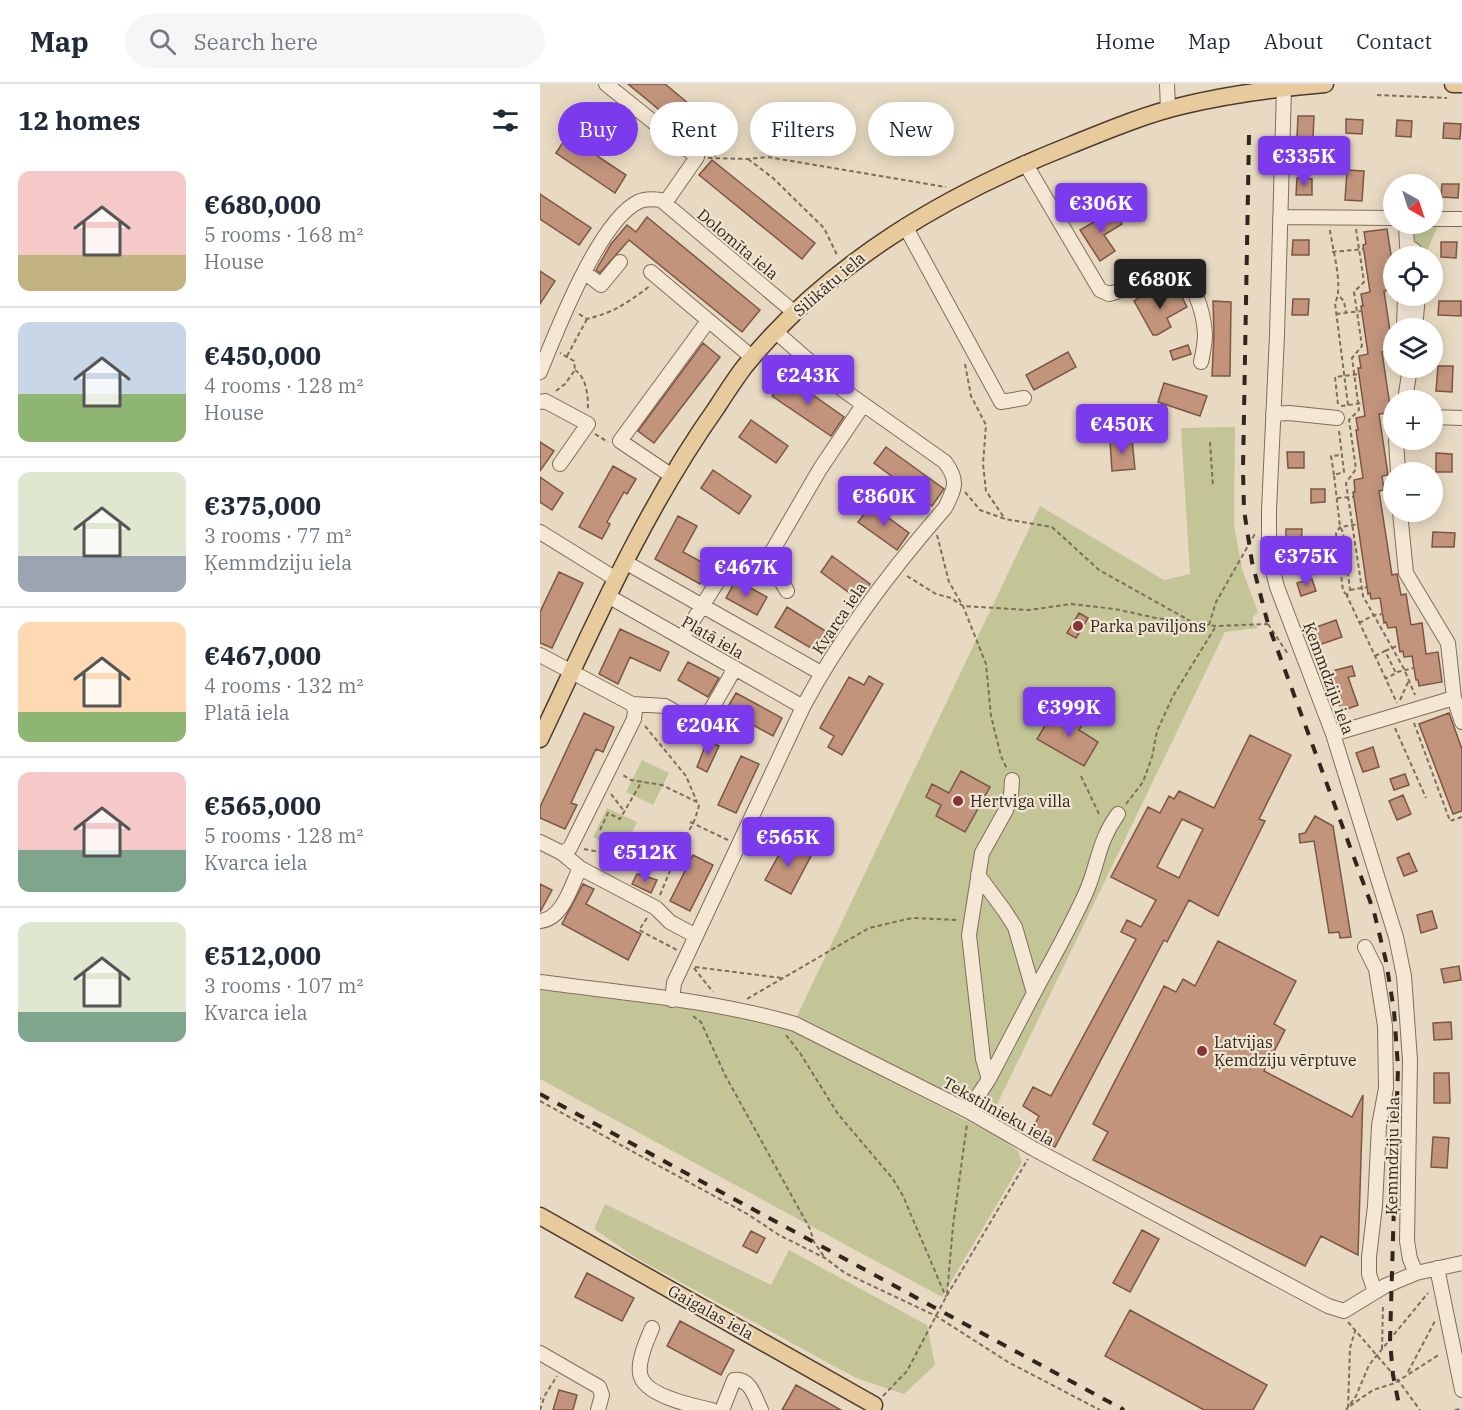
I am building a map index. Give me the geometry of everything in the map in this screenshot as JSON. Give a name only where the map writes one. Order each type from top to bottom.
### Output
[{"type":"main road","name":"Silikātu iela","points":[[540,739],[616,579],[687,449],[753,358],[795,313],[846,268],[936,207],[1025,163],[1098,134],[1234,90],[1325,84]]},
{"type":"main road","points":[[1452,91],[1462,84]]},
{"type":"main road","name":"Gaigalas iela","points":[[540,1216],[876,1408]]},
{"type":"street","points":[[540,372],[545,345],[607,234],[625,212],[638,202],[650,199],[663,201],[697,157],[606,84]]},
{"type":"street","points":[[1167,84],[1168,110]]},
{"type":"street","name":"Ķemmdziju iela","points":[[1284,88],[1269,547],[1277,587],[1333,734],[1396,937],[1404,976],[1410,1060],[1407,1241],[1410,1259],[1416,1273]]},
{"type":"street","points":[[1025,163],[1100,290],[1116,292],[1168,271],[1180,274],[1190,282],[1203,320],[1205,335],[1201,362]]},
{"type":"street","name":"Dolomīta iela","points":[[663,201],[795,313]]},
{"type":"street","points":[[1280,217],[1383,218]]},
{"type":"street","points":[[1443,219],[1462,219]]},
{"type":"street","points":[[905,226],[1001,402],[1024,398]]},
{"type":"street","points":[[584,272],[601,285],[620,262]]},
{"type":"street","points":[[655,276],[753,358]]},
{"type":"street","points":[[672,476],[620,441],[708,321]]},
{"type":"street","points":[[776,332],[828,378],[863,405],[945,462],[952,471],[955,481]]},
{"type":"street","points":[[542,401],[588,424],[560,464]]},
{"type":"street","points":[[767,560],[820,469],[863,405]]},
{"type":"street","points":[[1273,414],[1338,411]]},
{"type":"street","points":[[1443,417],[1462,417]]},
{"type":"street","name":"Kvarca iela","points":[[672,999],[674,983],[690,962],[696,936],[821,673],[865,606],[945,508],[953,492],[955,481]]},
{"type":"street","points":[[1401,522],[1406,573],[1448,643],[1454,698],[1462,722]]},
{"type":"street","points":[[540,532],[616,579]]},
{"type":"street","points":[[767,560],[774,567],[787,591]]},
{"type":"street","points":[[682,639],[721,576],[729,568],[767,560]]},
{"type":"street","name":"Platā iela","points":[[625,562],[821,673]]},
{"type":"street","name":"Platā iela","points":[[608,596],[803,707]]},
{"type":"street","points":[[1448,643],[1462,641]]},
{"type":"street","points":[[540,655],[632,704],[665,706],[707,731],[735,668]]},
{"type":"street","points":[[1333,734],[1390,718],[1407,707],[1454,698]]},
{"type":"street","points":[[567,849],[603,784],[634,719],[635,710],[632,704]]},
{"type":"street","points":[[989,1079],[983,1059],[969,949],[971,920],[982,853],[1006,810],[1011,796],[1012,780]]},
{"type":"street","points":[[968,1111],[989,1079],[1087,890],[1106,830],[1118,814]]},
{"type":"street","points":[[540,842],[567,849],[580,868],[655,907],[670,922],[696,936]]},
{"type":"street","points":[[540,921],[552,916],[560,909],[580,868]]},
{"type":"street","points":[[978,874],[1015,927],[1034,993]]},
{"type":"street","points":[[1365,947],[1376,969],[1385,1026],[1386,1088],[1379,1126],[1375,1206],[1369,1257],[1369,1274],[1380,1289]]},
{"type":"street","name":"Tekstilnieku iela","points":[[540,982],[672,999],[770,1017],[795,1024],[968,1111],[1034,1149],[1328,1306],[1344,1311]]},
{"type":"street","points":[[1344,1311],[1380,1289],[1416,1273],[1438,1274],[1462,1263]]},
{"type":"street","points":[[1438,1274],[1462,1390]]},
{"type":"street","points":[[652,1328],[640,1365],[640,1376],[644,1384],[688,1405],[712,1410]]},
{"type":"street","points":[[540,1353],[599,1387],[602,1395],[598,1410]]},
{"type":"street","points":[[722,1410],[734,1380],[740,1379],[753,1392],[760,1410]]},
{"type":"path","points":[[1377,94],[1452,91]]},
{"type":"path","points":[[697,157],[748,159],[768,157],[952,188]]},
{"type":"path","points":[[748,159],[773,178],[824,228],[840,261]]},
{"type":"path","points":[[1354,217],[1364,282],[1354,292],[1362,346],[1352,358],[1359,410],[1349,420],[1356,471],[1346,483],[1363,596],[1409,680],[1407,707]]},
{"type":"path","points":[[1330,229],[1332,252],[1336,261],[1339,296],[1335,303],[1348,405]]},
{"type":"path","points":[[1332,252],[1364,249]]},
{"type":"path","points":[[567,308],[587,319],[608,314],[621,308],[655,276]]},
{"type":"path","points":[[1363,279],[1368,279]]},
{"type":"path","points":[[1339,296],[1344,300],[1346,313]]},
{"type":"path","points":[[1336,314],[1362,311]]},
{"type":"path","points":[[567,356],[587,319]]},
{"type":"path","points":[[1361,342],[1366,342]]},
{"type":"path","points":[[542,401],[565,384],[575,370],[574,361],[545,345]]},
{"type":"path","points":[[963,358],[971,396],[986,425],[983,464],[986,492],[1005,519]]},
{"type":"path","points":[[575,370],[581,374],[588,394],[588,424],[594,433],[608,442],[620,441]]},
{"type":"path","points":[[1334,475],[1344,472],[1335,377],[1359,374]]},
{"type":"path","points":[[1338,411],[1348,405],[1363,403]]},
{"type":"path","points":[[1351,435],[1356,435]]},
{"type":"path","points":[[1210,442],[1213,486]]},
{"type":"path","points":[[1342,455],[1331,456],[1350,590],[1347,596]]},
{"type":"path","points":[[1356,465],[1361,464]]},
{"type":"path","points":[[955,481],[980,510],[1005,519],[1052,527],[1099,570],[1194,623]]},
{"type":"path","points":[[1337,498],[1354,497]]},
{"type":"path","points":[[1209,625],[1216,602],[1269,510]]},
{"type":"path","points":[[932,523],[949,582],[963,606],[986,664],[991,716],[1001,756],[1012,780]]},
{"type":"path","points":[[1340,526],[1358,524]]},
{"type":"path","points":[[1340,526],[1336,533],[1343,591],[1385,679],[1407,707],[1450,821],[1462,817]]},
{"type":"path","points":[[1356,551],[1362,550]]},
{"type":"path","points":[[912,579],[936,594],[951,598],[963,606],[1029,610],[1071,604],[1216,626],[1268,624]]},
{"type":"path","points":[[1350,590],[1367,587]]},
{"type":"path","points":[[1359,623],[1374,615],[1383,614]]},
{"type":"path","points":[[1118,814],[1143,782],[1152,757],[1157,731],[1173,696],[1216,626]]},
{"type":"path","points":[[1375,656],[1399,645]]},
{"type":"path","points":[[1385,651],[1396,673]]},
{"type":"path","points":[[1385,679],[1404,669],[1414,668]]},
{"type":"path","points":[[1407,707],[1409,680]]},
{"type":"path","points":[[1390,718],[1426,798]]},
{"type":"path","points":[[634,719],[645,726],[686,776],[699,809],[684,837],[655,907],[639,930],[690,962],[729,1009],[870,928],[912,918],[971,920]]},
{"type":"path","points":[[610,769],[631,780],[662,785],[698,802]]},
{"type":"path","points":[[1081,776],[1106,830]]},
{"type":"path","points":[[600,830],[608,813],[620,819],[642,782]]},
{"type":"path","points":[[603,784],[624,811]]},
{"type":"path","points":[[691,823],[739,846]]},
{"type":"path","points":[[567,849],[620,856],[684,837]]},
{"type":"path","points":[[605,853],[609,843]]},
{"type":"path","points":[[690,962],[784,978]]},
{"type":"path","points":[[672,999],[701,1022],[725,1075],[810,1229],[814,1242],[825,1258]]},
{"type":"path","points":[[785,1035],[800,1053],[838,1114],[893,1179],[903,1196],[946,1297]]},
{"type":"path","points":[[540,1101],[749,1215],[779,1235],[825,1258],[845,1273],[936,1316],[1008,1362],[1100,1410]]},
{"type":"path","points":[[946,1297],[968,1111]]},
{"type":"path","points":[[876,1408],[907,1371],[946,1297],[1034,1149]]},
{"type":"path","points":[[1347,1409],[1356,1396],[1369,1365],[1438,1274]]},
{"type":"path","points":[[1380,1289],[1382,1349]]},
{"type":"path","points":[[1407,1374],[1440,1311],[1445,1306]]},
{"type":"path","points":[[1344,1311],[1348,1322],[1398,1380],[1420,1410]]},
{"type":"path","points":[[1347,1409],[1350,1348],[1355,1331]]},
{"type":"path","points":[[1347,1409],[1373,1390],[1398,1380],[1453,1346]]},
{"type":"path","points":[[540,1410],[541,1399],[563,1366]]},
{"type":"path","points":[[1455,1410],[1462,1409]]},
{"type":"green space","points":[[1412,234],[1434,234],[1429,246],[1416,246],[1411,240]]},
{"type":"green space","points":[[1235,427],[1234,525],[1242,569],[1258,612],[1253,617],[1253,623],[1258,628],[1225,632],[992,1115],[797,1016],[1040,506],[1164,580],[1190,574],[1181,428]]},
{"type":"green space","points":[[642,760],[669,773],[653,805],[626,792]]},
{"type":"green space","points":[[607,808],[637,822],[622,852],[593,837]]},
{"type":"green space","points":[[540,989],[767,1020],[802,1035],[1004,1140],[1018,1151],[1022,1162],[942,1297],[540,1079]]},
{"type":"green space","points":[[605,1204],[771,1285],[789,1250],[927,1325],[935,1365],[904,1394],[856,1378],[638,1259],[594,1229]]},
{"type":"building","points":[[628,84],[665,84],[687,102],[650,102]]},
{"type":"building","points":[[1298,116],[1314,116],[1313,138],[1297,138]]},
{"type":"building","points":[[1346,119],[1363,120],[1362,134],[1346,133]]},
{"type":"building","points":[[1397,120],[1412,121],[1411,137],[1396,136]]},
{"type":"building","points":[[1444,123],[1461,124],[1460,139],[1443,138]]},
{"type":"building","points":[[560,156],[597,156],[626,175],[615,193]]},
{"type":"building","points":[[712,160],[815,243],[802,259],[699,175]]},
{"type":"building","points":[[1347,170],[1364,171],[1362,201],[1345,200]]},
{"type":"building","points":[[1297,178],[1312,179],[1312,195],[1296,195]]},
{"type":"building","points":[[1443,184],[1459,184],[1458,198],[1443,197]]},
{"type":"building","points":[[540,194],[591,228],[579,245],[540,219]]},
{"type":"building","points":[[1114,210],[1122,224],[1104,235],[1115,251],[1100,261],[1080,230]]},
{"type":"building","points":[[647,217],[760,310],[742,332],[629,240],[600,273],[596,270],[611,244],[627,225],[636,232]]},
{"type":"building","points":[[1383,230],[1383,234],[1388,234],[1390,246],[1383,246],[1383,306],[1386,306],[1388,318],[1383,318],[1382,352],[1383,378],[1386,378],[1388,390],[1383,390],[1383,414],[1379,414],[1386,462],[1383,462],[1383,490],[1379,491],[1392,575],[1397,574],[1401,595],[1406,594],[1411,625],[1422,623],[1426,654],[1438,652],[1442,682],[1419,686],[1412,656],[1404,657],[1403,651],[1400,652],[1396,627],[1388,628],[1386,622],[1384,623],[1380,598],[1371,599],[1370,593],[1368,594],[1353,492],[1355,492],[1354,480],[1363,478],[1356,418],[1365,416],[1358,368],[1361,368],[1359,356],[1368,354],[1361,306],[1363,306],[1361,294],[1370,292],[1363,245],[1366,244],[1364,232]]},
{"type":"building","points":[[1293,240],[1309,240],[1309,255],[1292,255]]},
{"type":"building","points":[[1441,242],[1457,242],[1456,258],[1443,257],[1443,246]]},
{"type":"building","points":[[540,271],[555,281],[540,304]]},
{"type":"building","points":[[1177,288],[1187,307],[1167,318],[1171,327],[1153,335],[1134,301],[1150,291],[1155,301]]},
{"type":"building","points":[[1293,299],[1309,299],[1308,315],[1292,315]]},
{"type":"building","points":[[1213,301],[1231,302],[1230,376],[1212,376]]},
{"type":"building","points":[[1443,301],[1461,301],[1461,316],[1438,315],[1439,306],[1443,306]]},
{"type":"building","points":[[703,343],[720,357],[654,443],[638,431]]},
{"type":"building","points":[[1188,345],[1191,354],[1173,360],[1170,351]]},
{"type":"building","points":[[1068,352],[1076,367],[1034,390],[1026,375]]},
{"type":"building","points":[[1443,366],[1453,366],[1452,392],[1436,390],[1437,378],[1443,378]]},
{"type":"building","points":[[786,376],[844,417],[831,436],[772,396]]},
{"type":"building","points":[[1164,383],[1207,396],[1200,416],[1158,402]]},
{"type":"building","points":[[751,420],[788,446],[776,463],[739,437]]},
{"type":"building","points":[[1132,440],[1135,469],[1112,471],[1110,441]]},
{"type":"building","points":[[540,442],[554,451],[540,471]]},
{"type":"building","points":[[886,447],[944,489],[932,506],[874,463]]},
{"type":"building","points":[[1287,452],[1304,452],[1304,468],[1288,468]]},
{"type":"building","points":[[1436,453],[1452,454],[1452,472],[1443,472],[1443,462],[1436,462]]},
{"type":"building","points":[[613,466],[636,479],[627,494],[624,492],[607,522],[610,524],[602,539],[579,527]]},
{"type":"building","points":[[713,470],[751,496],[739,514],[701,488]]},
{"type":"building","points":[[540,477],[563,493],[552,510],[540,502]]},
{"type":"building","points":[[1311,489],[1325,489],[1325,502],[1311,503]]},
{"type":"building","points":[[871,505],[909,533],[897,550],[858,522]]},
{"type":"building","points":[[678,516],[697,526],[683,552],[709,566],[700,584],[655,559]]},
{"type":"building","points":[[1286,529],[1302,529],[1301,546],[1286,546]]},
{"type":"building","points":[[1433,532],[1455,533],[1454,547],[1432,547]]},
{"type":"building","points":[[832,556],[870,584],[859,600],[821,572]]},
{"type":"building","points":[[559,572],[583,583],[552,648],[540,643],[540,612]]},
{"type":"building","points":[[1312,579],[1316,591],[1301,596],[1297,583]]},
{"type":"building","points":[[736,580],[767,597],[757,615],[726,598]]},
{"type":"building","points":[[787,607],[835,637],[823,655],[775,627]]},
{"type":"building","name":"Parka paviljons","points":[[1079,613],[1088,618],[1076,638],[1067,633]]},
{"type":"building","points":[[1336,620],[1342,637],[1316,646],[1311,629]]},
{"type":"building","points":[[620,629],[669,652],[660,671],[630,657],[618,684],[599,674]]},
{"type":"building","points":[[688,662],[719,678],[708,697],[678,680]]},
{"type":"building","points":[[1352,666],[1355,676],[1348,677],[1358,705],[1342,711],[1328,672]]},
{"type":"building","points":[[869,676],[883,684],[842,755],[828,747],[834,736],[820,728],[849,677],[864,685]]},
{"type":"building","points":[[736,693],[782,718],[773,736],[726,710]]},
{"type":"building","points":[[1073,711],[1086,718],[1079,730],[1098,742],[1084,766],[1037,739],[1052,714],[1066,723]]},
{"type":"building","points":[[584,713],[614,727],[603,752],[596,749],[571,803],[577,805],[565,829],[540,818],[540,807]]},
{"type":"building","points":[[1449,713],[1462,749],[1462,811],[1453,814],[1419,724]]},
{"type":"building","points":[[1250,735],[1291,755],[1259,819],[1265,821],[1218,916],[1189,900],[1167,942],[1164,940],[1055,1147],[1030,1134],[1039,1116],[1023,1106],[1033,1087],[1051,1096],[1136,939],[1121,932],[1127,920],[1141,927],[1156,900],[1111,877],[1148,807],[1160,813],[1169,796],[1174,799],[1179,791],[1214,808]],"holes":[[[1182,819],[1203,829],[1179,878],[1157,867]]]},
{"type":"building","points":[[707,741],[719,746],[707,772],[697,767]]},
{"type":"building","points":[[1373,747],[1379,767],[1363,772],[1356,753]]},
{"type":"building","points":[[741,756],[759,764],[736,813],[718,805]]},
{"type":"building","name":"Hertviga villa","points":[[961,771],[990,787],[965,832],[936,816],[941,805],[926,797],[932,784],[949,793]]},
{"type":"building","points":[[1405,774],[1409,785],[1394,790],[1390,779]]},
{"type":"building","points":[[1403,795],[1411,814],[1397,820],[1389,801]]},
{"type":"building","points":[[1315,816],[1333,826],[1351,937],[1340,938],[1339,932],[1329,933],[1314,841],[1300,843],[1299,834],[1305,833]]},
{"type":"building","points":[[786,842],[811,856],[791,894],[765,880]]},
{"type":"building","points":[[1409,853],[1417,871],[1404,876],[1397,858]]},
{"type":"building","points":[[693,855],[713,865],[690,911],[670,901]]},
{"type":"building","points":[[637,874],[657,880],[651,893],[632,884]]},
{"type":"building","points":[[540,884],[552,890],[540,912]]},
{"type":"building","points":[[583,884],[594,889],[586,904],[641,934],[628,960],[562,924]]},
{"type":"building","points":[[1432,911],[1437,928],[1421,933],[1417,915]]},
{"type":"building","name":"Latvijas Ķemdziju vērptuve","points":[[1218,941],[1296,981],[1274,1024],[1285,1030],[1264,1071],[1352,1117],[1363,1095],[1358,1255],[1321,1236],[1305,1266],[1093,1160],[1108,1132],[1093,1124],[1164,986],[1176,992],[1183,979],[1195,986]]},
{"type":"building","points":[[1459,966],[1461,980],[1444,983],[1441,969]]},
{"type":"building","points":[[1451,1022],[1452,1039],[1434,1040],[1433,1023]]},
{"type":"building","points":[[1434,1073],[1449,1073],[1450,1103],[1434,1103]]},
{"type":"building","points":[[1433,1137],[1449,1138],[1447,1168],[1431,1167]]},
{"type":"building","points":[[1142,1230],[1159,1239],[1130,1292],[1113,1283]]},
{"type":"building","points":[[751,1231],[765,1238],[757,1253],[743,1246]]},
{"type":"building","points":[[587,1273],[634,1298],[622,1321],[575,1297]]},
{"type":"building","points":[[1130,1310],[1267,1385],[1253,1410],[1204,1410],[1105,1356]]},
{"type":"building","points":[[680,1321],[734,1350],[721,1375],[667,1346]]},
{"type":"building","points":[[796,1385],[841,1410],[782,1410]]},
{"type":"building","points":[[559,1390],[577,1395],[573,1410],[553,1410]]},
{"type":"railway","points":[[1249,135],[1244,510],[1252,562],[1268,624],[1374,912],[1386,961],[1394,1011],[1398,1067],[1390,1341],[1393,1375],[1400,1410]]},
{"type":"railway","points":[[540,1094],[1124,1410]]},
{"type":"place","name":"Parka paviljons","points":[[1078,626]]},
{"type":"place","name":"Hertviga villa","points":[[958,801]]},
{"type":"place","name":"Latvijas Ķemdziju vērptuve","points":[[1202,1051]]}]
